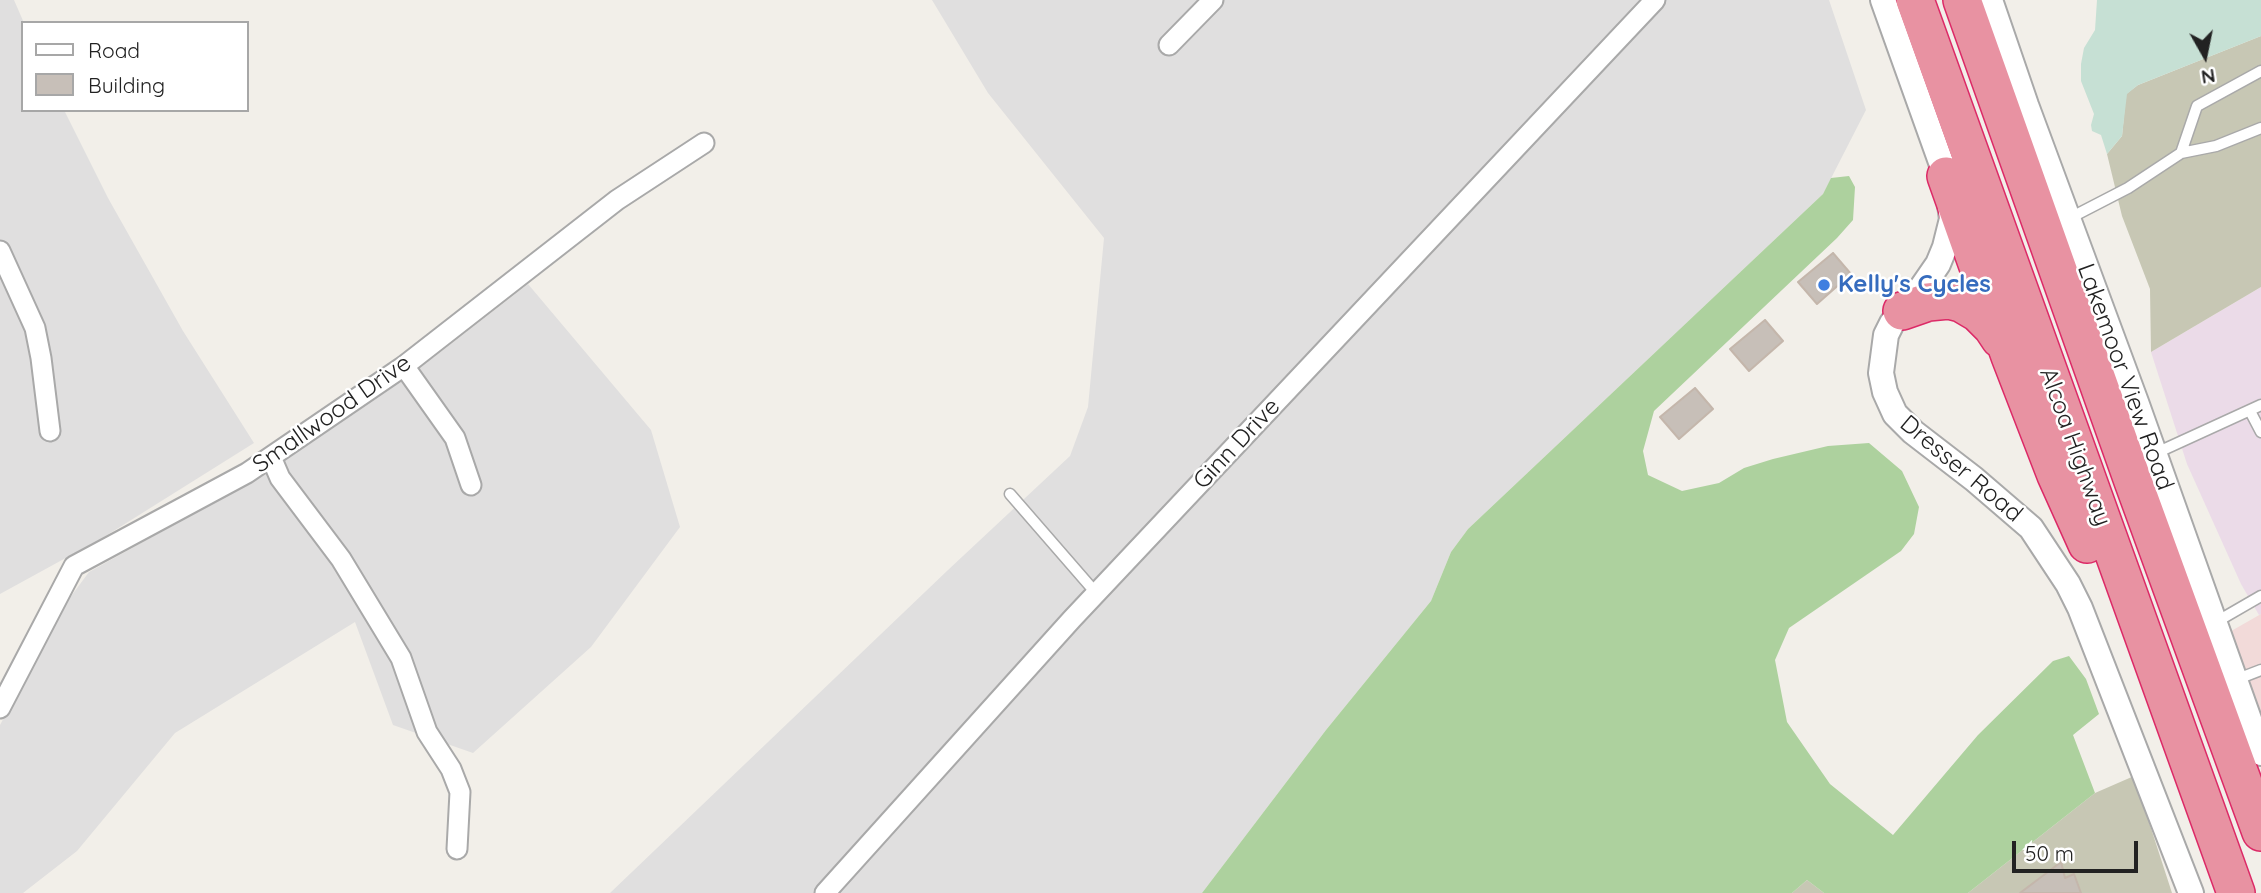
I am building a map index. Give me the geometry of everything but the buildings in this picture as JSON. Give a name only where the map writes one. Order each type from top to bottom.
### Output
[{"type":"highway","name":"Alcoa Highway","points":[[1915,0],[2236,893]]},
{"type":"highway","name":"Alcoa Highway","points":[[1962,0],[2261,832]]},
{"type":"highway","points":[[1946,176],[2056,475],[2092,554],[2135,671],[2225,893]]},
{"type":"highway","points":[[1902,311],[1928,302],[1949,300],[1961,303],[1979,313],[1992,327],[2010,356]]},
{"type":"street","points":[[1169,46],[1213,0]]},
{"type":"street","name":"Ginn Drive","points":[[825,893],[1096,593],[1655,0]]},
{"type":"street","name":"Dresser Road","points":[[1884,0],[1946,176],[1952,219],[1945,247],[1929,278],[1886,335],[1881,373],[1885,391],[1895,414],[2031,528],[2068,584],[2085,620],[2191,893]]},
{"type":"street","name":"Lakemoor View Road","points":[[1990,0],[2261,753]]},
{"type":"street","name":"Smallwood Drive","points":[[0,708],[74,566],[247,473],[271,457],[404,366],[617,200],[704,143]]},
{"type":"street","points":[[0,251],[5,274],[34,328],[41,358],[50,431]]},
{"type":"street","points":[[404,366],[455,438],[471,485]]},
{"type":"street","points":[[271,457],[280,478],[341,559],[401,658],[426,732],[451,769],[460,792],[457,849]]},
{"type":"lane","points":[[2181,153],[2197,106],[2261,71]]},
{"type":"lane","points":[[2067,219],[2128,188],[2181,153],[2216,146],[2261,128]]},
{"type":"lane","points":[[2153,454],[2261,405]]},
{"type":"lane","points":[[2250,411],[2261,432]]},
{"type":"lane","points":[[1010,494],[1096,593]]},
{"type":"lane","points":[[2214,622],[2261,596]]},
{"type":"lane","points":[[2235,680],[2261,670]]},
{"type":"shaded area","points":[[0,0],[14,0],[23,21],[21,21],[21,112],[65,112],[108,198],[183,331],[254,443],[104,537],[0,594]]},
{"type":"shaded area","points":[[932,0],[1829,0],[1866,110],[1823,194],[1468,529],[1451,552],[1431,601],[1326,730],[1202,893],[610,893],[1070,456],[1088,407],[1104,238],[988,93]]},
{"type":"shaded area","points":[[2097,0],[2261,0],[2261,36],[2138,85],[2127,94],[2122,136],[2107,154],[2101,135],[2092,131],[2094,114],[2081,81],[2084,48],[2095,30]]},
{"type":"shaded area","points":[[2261,36],[2261,287],[2151,352],[2150,289],[2122,216],[2107,154],[2122,136],[2126,94],[2138,85]]},
{"type":"shaded area","points":[[528,284],[651,430],[680,527],[591,647],[473,753],[393,725],[355,622],[175,733],[77,851],[23,893],[0,893],[0,725],[66,603],[89,572],[245,485],[434,357]]},
{"type":"shaded area","points":[[2261,287],[2259,615],[2241,584],[2187,464],[2151,352]]},
{"type":"shaded area","points":[[2261,614],[2261,733],[2227,637],[2233,630]]},
{"type":"shaded area","points":[[2134,776],[2172,893],[1968,893],[2095,793]]},
{"type":"shaded area","points":[[1807,880],[1824,893],[1792,893]]},
{"type":"green space","points":[[1849,176],[1855,187],[1853,220],[1654,411],[1643,451],[1648,475],[1682,491],[1719,483],[1744,468],[1773,459],[1828,446],[1869,443],[1902,471],[1919,507],[1914,534],[1901,551],[1789,628],[1775,660],[1787,722],[1830,784],[1893,835],[1978,735],[2053,661],[2069,656],[2086,679],[2099,714],[2073,735],[2095,793],[1968,893],[1824,893],[1807,880],[1792,893],[1202,893],[1326,730],[1431,601],[1451,552],[1468,529],[1823,194],[1831,178]]},
{"type":"place","name":"Kelly's Cycles","points":[[1824,285]]}]
